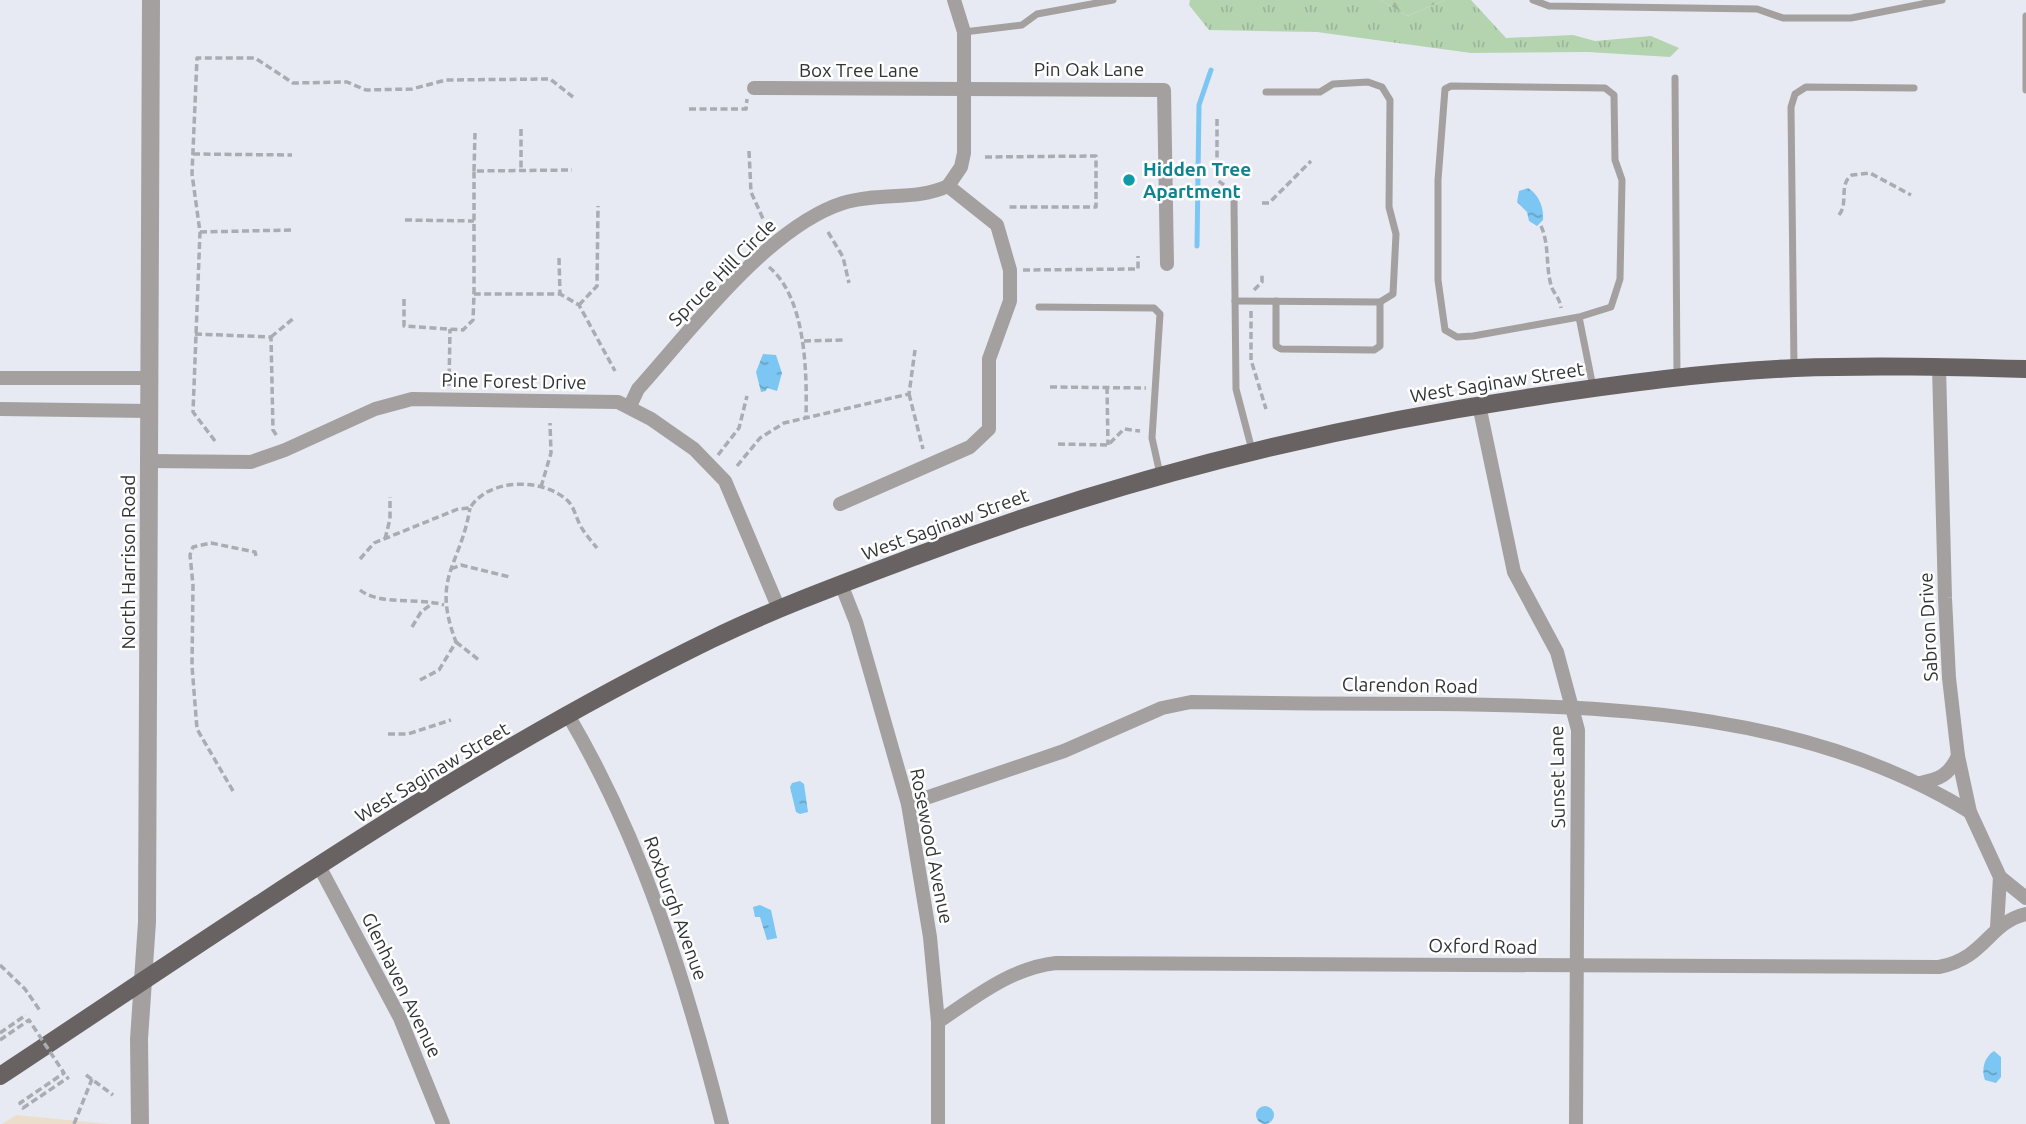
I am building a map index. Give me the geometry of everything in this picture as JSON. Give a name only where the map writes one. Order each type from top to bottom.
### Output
[{"type":"main road","name":"West Saginaw Street","points":[[0,1076],[319,866],[568,715],[713,638],[841,584],[999,525],[1160,475],[1252,451],[1479,405],[1677,378],[1794,368],[2026,369]]},
{"type":"street","name":"North Harrison Road","points":[[140,1124],[139,1039],[148,908],[151,0]]},
{"type":"street","points":[[840,504],[982,438],[989,429],[989,359],[1010,301],[1010,270],[997,225],[948,186],[961,167],[964,153],[964,32],[956,1]]},
{"type":"street","name":"Box Tree Lane","points":[[750,94],[964,90]]},
{"type":"street","name":"Pin Oak Lane","points":[[964,90],[1164,90],[1167,264]]},
{"type":"street","name":"Spruce Hill Circle","points":[[629,406],[638,389],[759,258],[799,224],[842,203],[880,195],[934,192],[948,186]]},
{"type":"street","name":"Sabron Drive","points":[[1939,367],[1946,625],[1958,756],[1970,812],[2000,877],[2026,898]]},
{"type":"street","points":[[0,378],[149,378]]},
{"type":"street","name":"Pine Forest Drive","points":[[149,461],[231,464],[251,461],[285,450],[396,402],[447,399],[606,401],[629,406],[711,464],[738,505],[779,609]]},
{"type":"street","name":"Sunset Lane","points":[[1479,405],[1514,572],[1557,652],[1578,730],[1576,1124]]},
{"type":"street","points":[[0,409],[149,411]]},
{"type":"street","name":"Rosewood Avenue","points":[[841,584],[854,615],[908,804],[930,937],[938,1022],[938,1124]]},
{"type":"street","name":"Clarendon Road","points":[[908,804],[1064,751],[1162,708],[1191,702],[1573,706],[1757,730],[1818,744],[1880,765],[1920,783],[1970,812]]},
{"type":"street","name":"Roxburgh Avenue","points":[[568,715],[621,815],[653,891],[699,1031],[722,1124]]},
{"type":"street","points":[[1920,783],[1944,776],[1952,769],[1958,756]]},
{"type":"street","name":"Glenhaven Avenue","points":[[319,866],[400,1018],[443,1124]]},
{"type":"street","name":"Sabron Drive","points":[[1997,928],[2000,877]]},
{"type":"street","name":"Oxford Road","points":[[938,1022],[1014,974],[1038,965],[1056,963],[1940,967],[1957,964],[1973,955],[1997,928],[2026,914]]},
{"type":"lane","points":[[964,32],[1022,25],[1037,14],[1113,0]]},
{"type":"lane","points":[[1533,0],[1549,6],[1757,9],[1774,17],[1851,18],[1942,0]]},
{"type":"lane","points":[[2026,16],[2026,90]]},
{"type":"lane","points":[[1675,78],[1677,378]]},
{"type":"lane","points":[[1236,301],[1380,302],[1393,294],[1396,234],[1389,207],[1390,100],[1382,87],[1368,82],[1333,84],[1320,92],[1266,92]]},
{"type":"lane","points":[[1451,86],[1605,88],[1614,95],[1615,160],[1622,180],[1620,279],[1611,306],[1579,317],[1473,337],[1457,337],[1445,330],[1438,280],[1438,180],[1445,89],[1451,86]]},
{"type":"lane","points":[[1794,368],[1791,107],[1795,94],[1806,87],[1914,88]]},
{"type":"lane","points":[[1234,201],[1236,390],[1252,451]]},
{"type":"lane","points":[[1276,301],[1276,346],[1281,349],[1374,350],[1380,346],[1380,302]]},
{"type":"lane","points":[[1039,307],[1154,308],[1160,314],[1152,438],[1160,475]]},
{"type":"lane","points":[[1579,317],[1593,388]]},
{"type":"path","points":[[215,441],[193,412],[200,232],[192,174],[197,58],[255,58],[293,83],[347,82],[366,90],[412,89],[446,80],[550,79],[573,97]]},
{"type":"path","points":[[689,108],[746,109],[750,94]]},
{"type":"path","points":[[1217,120],[1217,180],[1224,185]]},
{"type":"path","points":[[521,129],[521,170]]},
{"type":"path","points":[[404,299],[404,326],[450,329],[469,327],[473,320],[475,133]]},
{"type":"path","points":[[749,152],[751,192],[764,221]]},
{"type":"path","points":[[193,154],[292,155]]},
{"type":"path","points":[[985,157],[1096,156],[1096,207],[1008,207]]},
{"type":"path","points":[[1262,203],[1269,203],[1311,161]]},
{"type":"path","points":[[474,171],[572,170]]},
{"type":"path","points":[[1839,215],[1843,210],[1844,184],[1852,175],[1870,173],[1911,195]]},
{"type":"path","points":[[579,305],[597,286],[598,206]]},
{"type":"path","points":[[405,220],[474,221]]},
{"type":"path","points":[[1541,226],[1545,236],[1552,288],[1560,298],[1563,320]]},
{"type":"path","points":[[200,232],[291,230]]},
{"type":"path","points":[[828,232],[843,257],[849,284]]},
{"type":"path","points":[[1010,270],[1138,269],[1138,256]]},
{"type":"path","points":[[559,258],[560,294]]},
{"type":"path","points":[[759,258],[780,277],[804,341],[807,363],[806,417]]},
{"type":"path","points":[[1262,275],[1262,282],[1254,288],[1252,301],[1251,360],[1266,409]]},
{"type":"path","points":[[474,294],[560,294],[579,305],[615,371]]},
{"type":"path","points":[[195,334],[271,337],[295,317]]},
{"type":"path","points":[[447,399],[450,329]]},
{"type":"path","points":[[271,337],[273,430],[285,450]]},
{"type":"path","points":[[804,341],[845,340]]},
{"type":"path","points":[[915,350],[909,394],[923,449]]},
{"type":"path","points":[[1050,387],[1156,388]]},
{"type":"path","points":[[1107,387],[1108,444]]},
{"type":"path","points":[[737,466],[760,438],[772,429],[806,417],[909,394]]},
{"type":"path","points":[[711,464],[739,428],[747,396]]},
{"type":"path","points":[[541,487],[551,453],[550,423]]},
{"type":"path","points":[[1058,444],[1108,444],[1124,429],[1140,430],[1143,441]]},
{"type":"path","points":[[479,660],[456,642],[444,605],[450,570],[474,501],[513,482],[541,487],[569,501],[582,530],[597,548]]},
{"type":"path","points":[[385,539],[390,519],[390,497]]},
{"type":"path","points":[[360,559],[374,543],[458,509],[470,508]]},
{"type":"path","points":[[233,791],[197,729],[192,666],[193,585],[190,555],[193,547],[211,543],[255,552],[256,556]]},
{"type":"path","points":[[450,570],[461,565],[510,577]]},
{"type":"path","points":[[360,590],[379,598],[444,605]]},
{"type":"path","points":[[412,627],[421,612],[435,602]]},
{"type":"path","points":[[420,680],[439,670],[456,642]]},
{"type":"path","points":[[388,734],[408,734],[451,720]]},
{"type":"path","points":[[0,965],[25,989],[41,1013]]},
{"type":"path","points":[[0,1033],[26,1015]]},
{"type":"path","points":[[0,1040],[29,1020],[64,1073],[20,1103],[23,1108],[69,1077]]},
{"type":"path","points":[[86,1075],[113,1095]]},
{"type":"path","points":[[74,1124],[92,1079]]},
{"type":"shaded area","points":[[16,1115],[110,1124],[2,1124]]},
{"type":"green space","points":[[1190,0],[1381,0],[1407,16],[1445,0],[1471,0],[1506,38],[1573,35],[1595,41],[1651,36],[1679,48],[1670,57],[1588,52],[1471,53],[1317,32],[1209,30],[1189,5]]},
{"type":"green space","points":[[1381,0],[1445,0],[1407,16]]},
{"type":"water","points":[[1528,188],[1538,198],[1543,210],[1543,220],[1537,226],[1529,221],[1527,212],[1517,202],[1519,191]]},
{"type":"water","points":[[763,354],[776,355],[782,373],[777,391],[767,388],[761,392],[756,372]]},
{"type":"water","points":[[800,781],[804,784],[808,812],[800,814],[796,812],[790,787],[792,783]]},
{"type":"water","points":[[760,905],[771,910],[777,938],[767,940],[760,917],[755,917],[753,907]]},
{"type":"water","points":[[1994,1051],[2001,1057],[2001,1077],[1996,1083],[1985,1080],[1983,1072],[1986,1060]]},
{"type":"water","points":[[1265,1106],[1271,1109],[1274,1115],[1271,1121],[1265,1124],[1259,1121],[1256,1115],[1259,1109]]},
{"type":"waterway","points":[[1197,246],[1199,105],[1211,70]]},
{"type":"place","name":"Hidden Tree Apartment","points":[[1129,180]]}]
